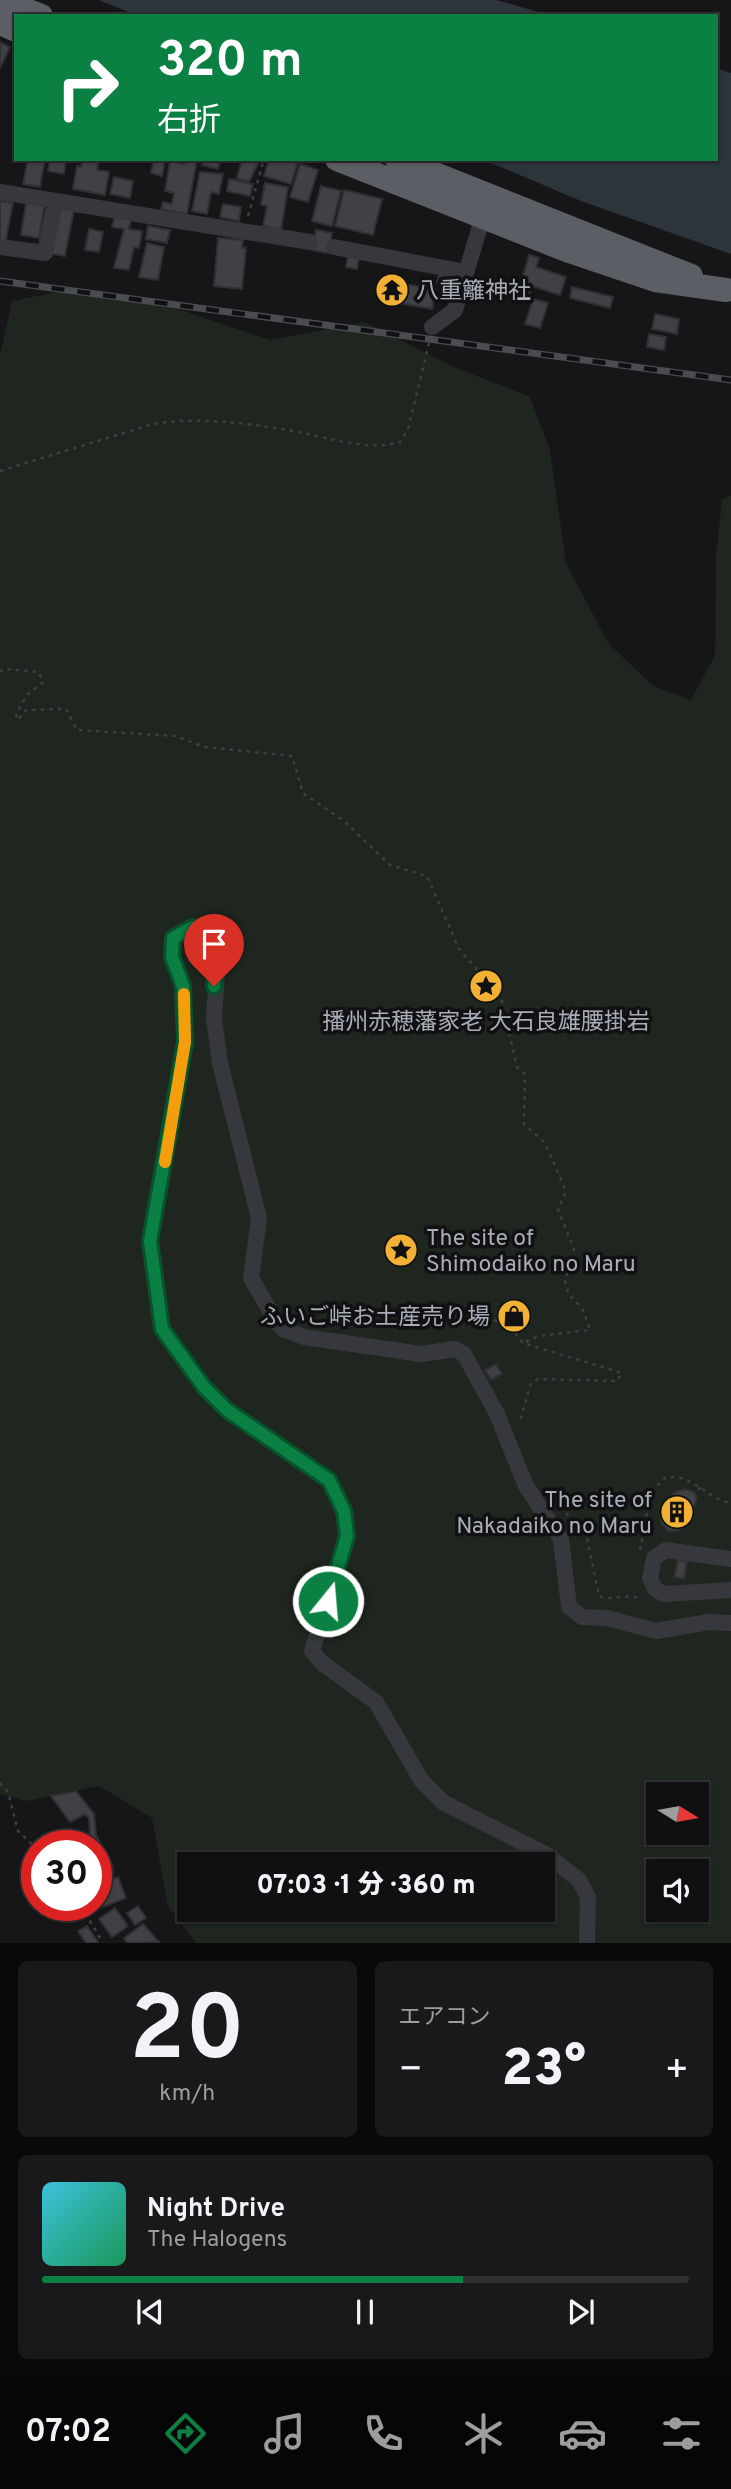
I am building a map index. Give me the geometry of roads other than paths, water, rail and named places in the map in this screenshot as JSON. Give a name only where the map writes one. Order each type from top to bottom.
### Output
[{"type":"highway","points":[[1,0],[36,14]]},
{"type":"highway","points":[[342,161],[569,251],[655,280],[728,291]]},
{"type":"highway","points":[[402,161],[728,291]]},
{"type":"street","points":[[0,192],[310,242]]},
{"type":"street","points":[[0,247],[45,253],[55,201]]},
{"type":"street","points":[[432,327],[455,310],[482,216]]},
{"type":"street","points":[[334,247],[465,272]]},
{"type":"street","points":[[587,1943],[588,1897],[579,1880],[547,1855],[444,1802],[421,1780],[376,1702],[322,1663],[312,1651],[347,1536],[344,1511],[329,1480],[227,1410],[204,1387],[162,1329],[150,1241],[185,1042],[183,986],[172,957],[173,938],[193,927],[211,934],[218,956],[214,1018],[220,1063],[259,1218],[251,1278],[276,1321],[283,1329],[304,1337],[421,1354],[456,1349],[464,1354],[497,1414],[526,1486],[561,1539],[566,1563],[566,1599],[574,1612],[582,1617],[607,1618],[656,1631],[709,1622],[731,1623]]},
{"type":"street","points":[[731,1559],[666,1550],[654,1558],[650,1578],[655,1589],[664,1594],[731,1590]]},
{"type":"railway","points":[[0,281],[731,380]]},
{"type":"place","name":"八重籬神社","points":[[392,290]]},
{"type":"place","name":"播州赤穂藩家老 大石良雄腰掛岩","points":[[486,986]]},
{"type":"place","name":"The site of Shimodaiko no Maru","points":[[401,1250]]},
{"type":"place","name":"ふいご峠お土産売り場","points":[[514,1316]]},
{"type":"place","name":"The site of Nakadaiko no Maru","points":[[677,1512]]}]
